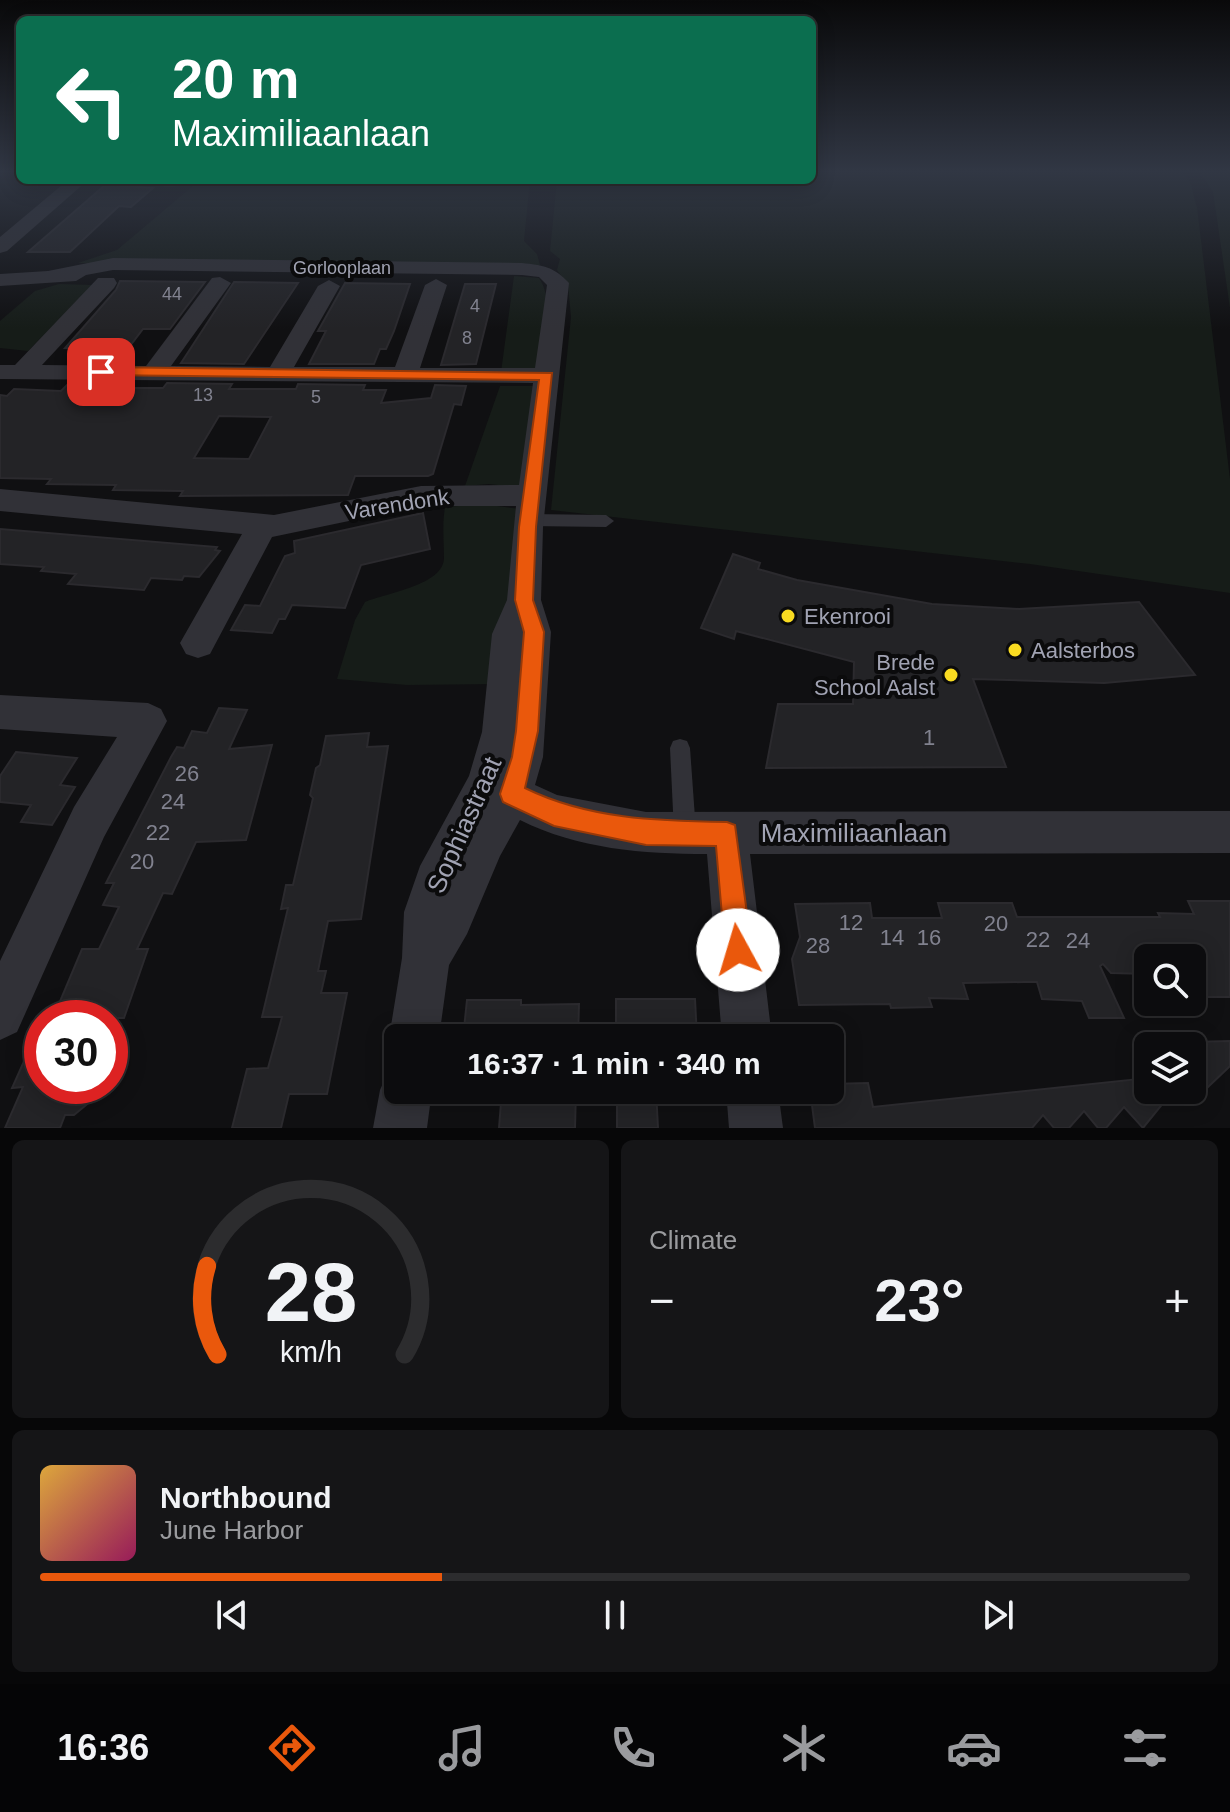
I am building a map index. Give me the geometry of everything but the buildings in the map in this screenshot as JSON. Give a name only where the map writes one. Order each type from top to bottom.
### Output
[{"type":"street","points":[[0,247],[28,224]]},
{"type":"street","name":"Gorlooplaan","points":[[0,280],[92,273],[130,266],[522,269],[552,276]]},
{"type":"street","name":"Sophiastraat","points":[[416,1024],[426,958],[451,918],[485,841],[500,789],[523,757],[534,641],[524,600],[530,507],[559,287],[552,276]]},
{"type":"street","points":[[11,372],[106,283]]},
{"type":"street","points":[[154,372],[220,283]]},
{"type":"street","points":[[405,375],[436,285]]},
{"type":"street","points":[[278,373],[329,286]]},
{"type":"street","points":[[11,372],[547,376]]},
{"type":"street","name":"Varendonk","points":[[0,500],[263,525],[283,525],[439,494],[530,507]]},
{"type":"street","points":[[198,643],[263,525]]},
{"type":"street","points":[[0,712],[148,721],[89,822],[0,1015]]},
{"type":"street","name":"Maximiliaanlaan","points":[[500,789],[554,815],[646,833],[1230,832]]},
{"type":"street","points":[[706,834],[744,1024]]},
{"type":"street","points":[[400,1128],[404,1104]]},
{"type":"street","points":[[753,1104],[756,1128]]},
{"type":"lane","points":[[530,507],[606,521]]},
{"type":"lane","points":[[680,748],[706,834]]},
{"type":"shaded area","points":[[148,224],[526,224],[524,241],[537,254],[540,265],[78,263],[117,250]]},
{"type":"shaded area","points":[[553,224],[1199,224],[1230,479],[1230,593],[1030,564],[551,510],[571,317],[568,285],[557,270],[560,259],[550,251]]},
{"type":"shaded area","points":[[1218,224],[1230,224],[1230,308]]},
{"type":"shaded area","points":[[514,276],[539,278],[547,299],[547,324],[538,372],[501,372]]},
{"type":"shaded area","points":[[59,284],[93,285],[28,351],[0,348],[0,321],[35,291]]},
{"type":"shaded area","points":[[500,386],[536,386],[523,488],[489,484],[465,486]]},
{"type":"shaded area","points":[[483,504],[520,509],[497,684],[407,685],[337,679],[355,620],[365,602],[412,587],[435,575],[444,558],[445,507]]},
{"type":"place","name":"Ekenrooi","points":[[788,616]]},
{"type":"place","name":"Aalsterbos","points":[[1015,650]]},
{"type":"place","name":"Brede School Aalst","points":[[951,675]]},
{"type":"route","points":[[101,372],[547,376],[528,527],[524,600],[534,632],[527,731],[512,794],[554,815],[646,833],[727,834],[738,950]]}]
